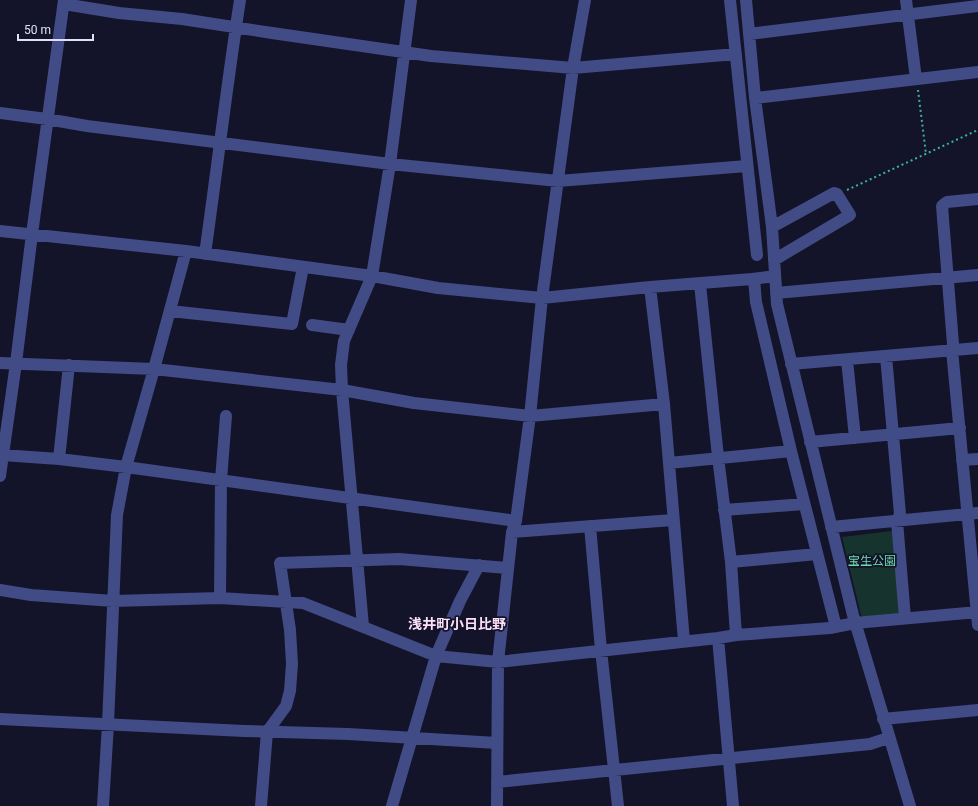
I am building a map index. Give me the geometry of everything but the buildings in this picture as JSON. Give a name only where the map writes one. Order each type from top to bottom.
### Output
[{"type":"street","points":[[205,254],[221,143],[227,84],[240,0]]},
{"type":"street","points":[[363,626],[342,390],[343,347],[348,330],[372,276],[390,164],[411,0]]},
{"type":"street","points":[[497,806],[498,662],[507,568],[530,416],[542,298],[573,68],[585,0]]},
{"type":"street","points":[[730,0],[757,255]]},
{"type":"street","points":[[746,0],[755,98],[772,227],[777,304],[855,623],[888,738],[910,806]]},
{"type":"street","points":[[906,0],[916,79]]},
{"type":"street","points":[[0,476],[64,2],[119,13],[182,19],[431,56],[573,68],[736,54]]},
{"type":"street","points":[[749,34],[978,6]]},
{"type":"street","points":[[755,98],[978,72]]},
{"type":"street","points":[[0,113],[87,126],[390,164],[558,181],[747,166]]},
{"type":"street","points":[[772,227],[834,193],[837,194],[850,215],[774,260]]},
{"type":"street","points":[[978,199],[947,202],[942,206],[953,344],[952,350],[962,460],[973,514],[978,625]]},
{"type":"street","points":[[0,231],[186,251],[372,276],[438,288],[542,298],[775,276]]},
{"type":"street","points":[[103,806],[117,515],[126,467],[186,251]]},
{"type":"street","points":[[170,311],[292,324],[303,267]]},
{"type":"street","points":[[776,293],[978,275]]},
{"type":"street","points":[[754,279],[756,302],[791,452],[836,627]]},
{"type":"street","points":[[700,284],[718,458],[731,562],[736,635]]},
{"type":"street","points":[[650,287],[664,404],[684,641]]},
{"type":"street","points":[[312,325],[348,330]]},
{"type":"street","points":[[791,364],[978,348]]},
{"type":"street","points":[[886,356],[900,514],[897,521],[906,618]]},
{"type":"street","points":[[847,360],[855,438]]},
{"type":"street","points":[[0,363],[154,369],[342,390],[414,403],[530,416],[664,404]]},
{"type":"street","points":[[59,459],[69,365]]},
{"type":"street","points":[[220,598],[221,480],[226,416]]},
{"type":"street","points":[[810,442],[960,428]]},
{"type":"street","points":[[669,463],[791,452]]},
{"type":"street","points":[[2,455],[59,459],[221,480],[352,499],[514,526],[590,526],[673,520]]},
{"type":"street","points":[[962,460],[978,458]]},
{"type":"street","points":[[724,510],[804,504]]},
{"type":"street","points":[[831,527],[973,514]]},
{"type":"street","points":[[590,526],[601,650],[618,806]]},
{"type":"street","points":[[731,562],[817,554]]},
{"type":"street","points":[[261,806],[267,732],[286,706],[290,692],[292,664],[290,630],[280,564],[399,559],[507,568]]},
{"type":"street","points":[[392,806],[436,656],[460,601],[479,565]]},
{"type":"street","points":[[0,590],[31,595],[113,601],[220,598],[303,603],[436,656],[498,662],[736,635],[836,627],[855,623],[977,612]]},
{"type":"street","points":[[718,638],[733,806]]},
{"type":"street","points":[[883,719],[978,710]]},
{"type":"street","points":[[0,719],[267,732],[348,734],[497,743]]},
{"type":"street","points":[[497,782],[870,744],[888,738]]},
{"type":"path","points":[[916,79],[926,154]]},
{"type":"path","points":[[837,194],[978,130]]},
{"type":"green space","name":"宝生公園","points":[[892,531],[900,614],[862,619],[842,537]]},
{"type":"district","name":"浅井町小日比野","points":[[457,624]]}]
